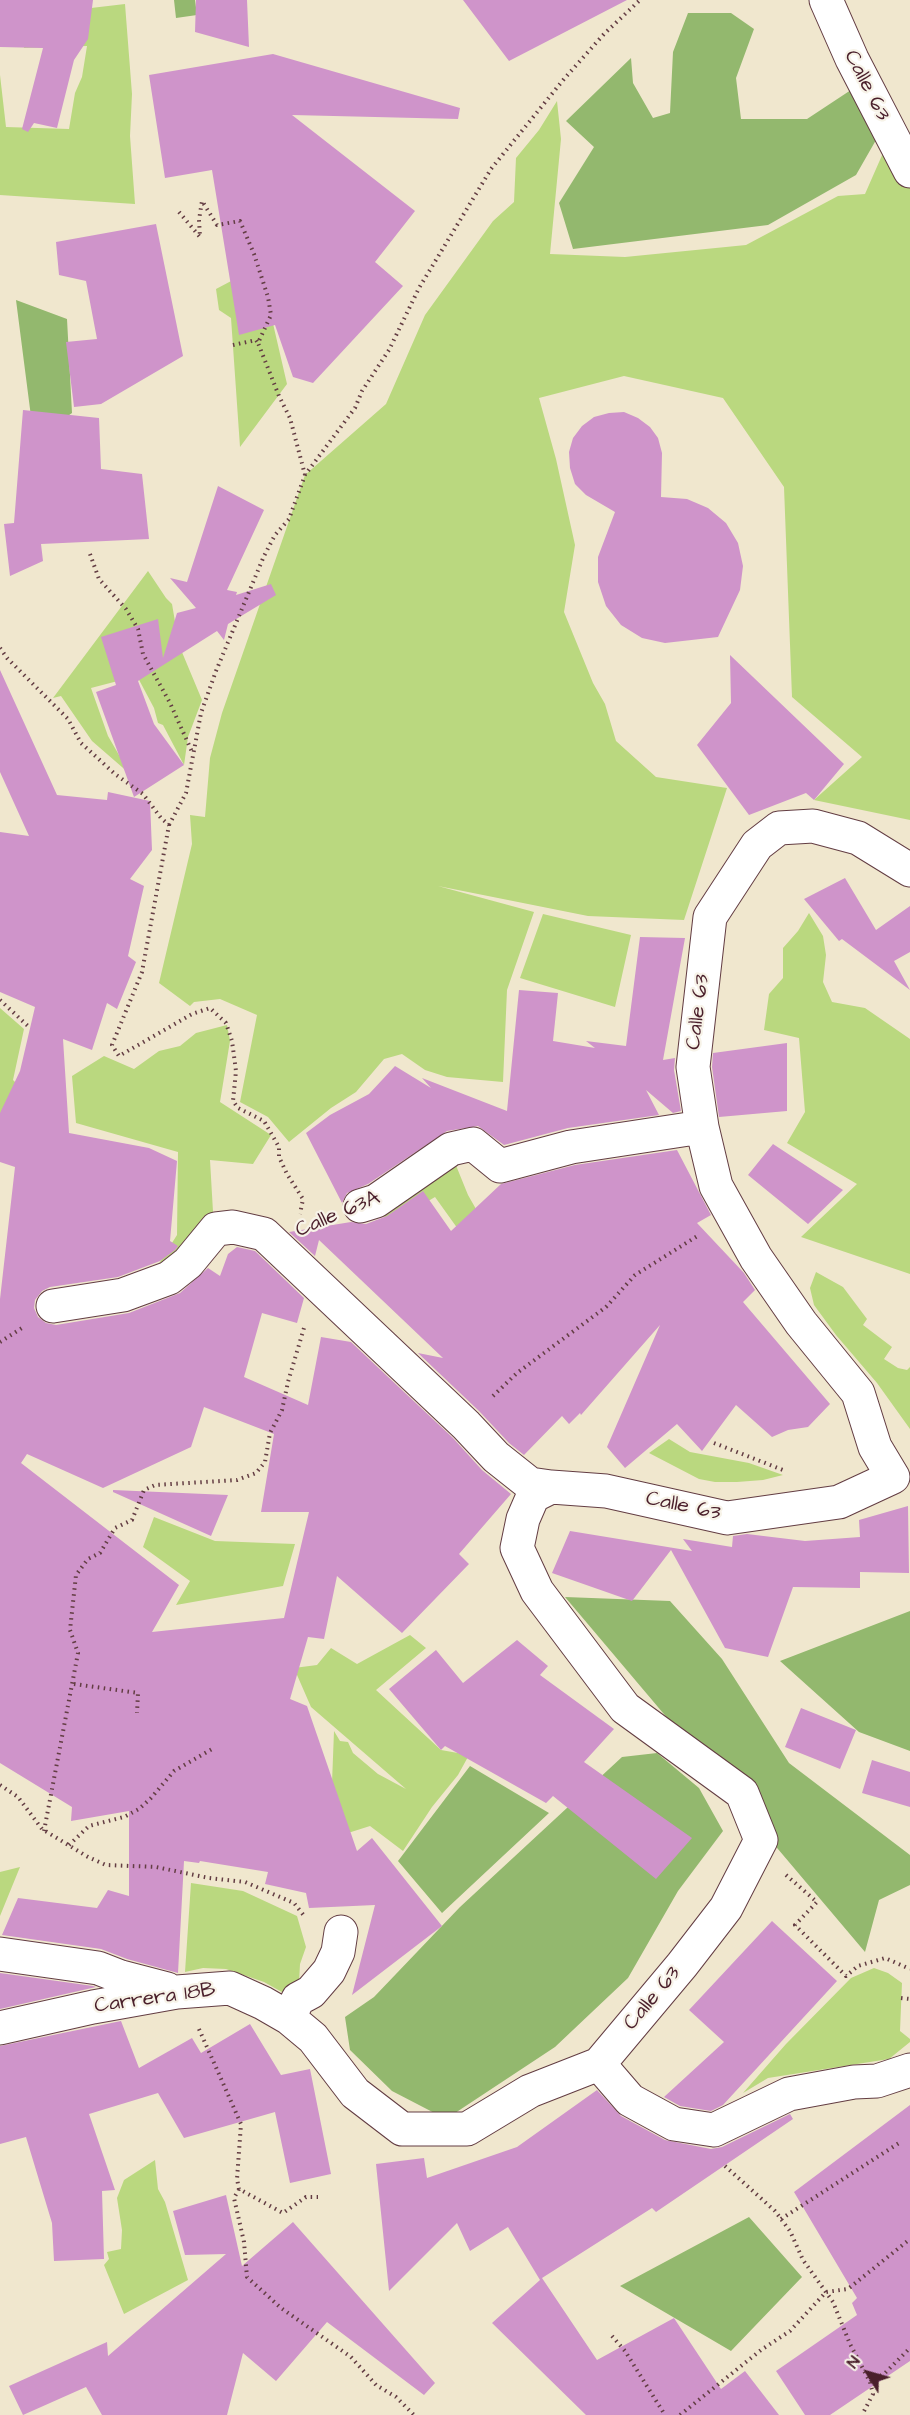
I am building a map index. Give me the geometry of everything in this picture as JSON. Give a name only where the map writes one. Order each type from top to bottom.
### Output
[{"type":"street","name":"Calle 63","points":[[826,0],[852,59],[910,171]]},
{"type":"street","name":"Calle 63","points":[[402,2129],[467,2129],[530,2091],[599,2064],[682,1965],[726,1908],[761,1840],[742,1793],[625,1708],[537,1591],[518,1548],[523,1519],[533,1496],[551,1487],[606,1491],[727,1518],[839,1502],[902,1474],[875,1447],[858,1393],[801,1323],[756,1258],[730,1214],[716,1186],[702,1127],[693,1067],[710,917],[757,845],[779,828],[813,826],[858,838],[910,870]]},
{"type":"street","name":"Calle 63A","points":[[360,1206],[376,1202],[451,1149],[473,1144],[500,1166],[571,1147],[702,1127]]},
{"type":"street","name":"Calle 63A","points":[[53,1306],[123,1295],[169,1278],[188,1263],[216,1228],[233,1227],[264,1233],[274,1244]]},
{"type":"street","points":[[274,1244],[466,1425],[496,1457],[530,1484],[551,1487]]},
{"type":"street","points":[[289,2018],[298,1999],[310,1992],[329,1971],[338,1952],[341,1932]]},
{"type":"street","points":[[0,1954],[98,1968],[121,1977],[177,1992]]},
{"type":"street","name":"Carrera 18B","points":[[0,2028],[93,2007],[177,1992],[230,1988],[289,2018],[313,2038],[355,2093],[402,2129]]},
{"type":"street","points":[[599,2064],[630,2100],[674,2124],[714,2130],[789,2094],[854,2082],[877,2081],[910,2070]]},
{"type":"path","points":[[274,1244],[301,1213],[303,1199],[287,1174],[279,1156],[279,1147],[264,1121],[238,1108],[233,1101],[236,1071],[232,1041],[226,1023],[210,1008],[203,1009],[119,1056],[111,1045],[142,972],[169,825],[186,793],[201,713],[235,622],[275,535],[289,519],[305,475],[355,408],[362,391],[389,350],[419,288],[491,169],[564,79],[604,34],[640,0]]},
{"type":"path","points":[[179,212],[200,237],[199,220],[202,201],[217,225],[240,221],[255,254],[270,306],[271,315],[258,343]]},
{"type":"path","points":[[232,345],[256,340],[258,343],[290,418],[305,475]]},
{"type":"path","points":[[90,554],[99,579],[126,609],[138,629],[143,654],[170,703],[192,754]]},
{"type":"path","points":[[0,648],[7,658],[68,719],[81,743],[115,774],[143,794],[169,825]]},
{"type":"path","points":[[0,1000],[30,1028]]},
{"type":"path","points":[[466,1425],[502,1386],[606,1307],[635,1275],[730,1214]]},
{"type":"path","points":[[44,1830],[74,1684],[78,1653],[70,1630],[76,1575],[88,1559],[100,1553],[115,1528],[132,1520],[144,1490],[155,1485],[237,1480],[256,1473],[265,1462],[270,1433],[282,1410],[305,1326]]},
{"type":"path","points":[[74,1684],[138,1694],[137,1713]]},
{"type":"path","points":[[69,1845],[90,1826],[124,1817],[138,1809],[174,1772],[212,1749]]},
{"type":"path","points":[[0,1785],[18,1797],[44,1830],[106,1865],[156,1867],[209,1878],[245,1882],[294,1903],[308,1922]]},
{"type":"path","points":[[755,1848],[817,1902],[795,1925],[846,1976],[858,1966],[885,1958],[910,1969]]},
{"type":"path","points":[[177,1992],[200,2030],[241,2124],[237,2179],[239,2189],[234,2198],[244,2242],[247,2277],[281,2308],[351,2357],[376,2385],[396,2397],[414,2415]]},
{"type":"path","points":[[901,1998],[910,1999]]},
{"type":"path","points":[[781,2219],[899,2143]]},
{"type":"path","points":[[741,2179],[790,2231],[804,2260],[833,2302],[850,2344],[870,2382],[873,2394],[862,2415]]},
{"type":"path","points":[[239,2189],[283,2213],[306,2197],[318,2197]]},
{"type":"path","points":[[680,2415],[761,2350],[790,2331],[826,2292],[848,2289],[910,2239]]},
{"type":"path","points":[[612,2336],[625,2351],[665,2415]]},
{"type":"path","points":[[870,2382],[885,2373],[910,2349]]},
{"type":"green space","points":[[17,0],[74,10],[125,4],[132,94],[130,136],[135,204],[0,195],[0,75],[6,127],[69,129],[87,46],[24,48]]},
{"type":"green space","points":[[174,0],[195,0],[197,15],[176,18]]},
{"type":"green space","points":[[688,13],[731,13],[754,29],[736,78],[741,119],[807,119],[857,86],[876,140],[856,175],[768,225],[573,249],[559,203],[594,147],[566,121],[631,58],[633,83],[653,118],[670,113],[673,52]]},
{"type":"green space","points":[[557,101],[561,139],[550,254],[625,257],[746,245],[838,196],[865,194],[883,153],[910,188],[910,820],[814,800],[862,757],[792,697],[784,487],[723,398],[624,376],[539,398],[556,459],[575,545],[564,612],[593,683],[605,704],[616,741],[656,777],[727,788],[684,920],[588,916],[438,886],[534,912],[507,990],[503,1082],[447,1077],[425,1070],[402,1054],[384,1059],[356,1092],[331,1108],[289,1142],[268,1117],[240,1102],[257,1015],[220,999],[194,1002],[190,1006],[159,983],[192,844],[190,815],[205,817],[210,758],[222,713],[305,475],[386,404],[425,315],[493,221],[514,202],[516,158],[539,130]]},
{"type":"green space","points":[[252,270],[271,315],[287,384],[240,447],[231,318],[219,310],[216,289]]},
{"type":"green space","points":[[16,300],[67,319],[72,413],[34,440]]},
{"type":"green space","points":[[148,571],[172,604],[179,645],[202,700],[188,737],[184,765],[163,725],[158,723],[154,708],[137,676],[91,688],[108,736],[130,774],[92,741],[61,696],[53,698]]},
{"type":"green space","points":[[809,913],[823,936],[826,955],[823,982],[832,1002],[865,1008],[910,1039],[910,1274],[801,1237],[857,1184],[787,1143],[805,1112],[799,1038],[764,1030],[769,994],[783,978],[783,948],[798,931]]},
{"type":"green space","points":[[543,914],[631,935],[615,1007],[520,978]]},
{"type":"green space","points":[[0,1008],[24,1029],[13,1080],[17,1084],[0,1118]]},
{"type":"green space","points":[[227,1025],[230,1041],[220,1102],[271,1135],[253,1164],[210,1160],[214,1229],[153,1273],[177,1235],[178,1152],[76,1123],[72,1076],[104,1056],[134,1069],[159,1051],[180,1046],[196,1033]]},
{"type":"green space","points":[[453,1158],[468,1195],[488,1230],[468,1243],[435,1197],[393,1222],[374,1210]]},
{"type":"green space","points":[[816,1272],[843,1287],[867,1319],[863,1325],[892,1347],[884,1359],[898,1368],[907,1370],[910,1367],[910,1429],[877,1383],[814,1305],[810,1288]]},
{"type":"green space","points":[[669,1439],[690,1452],[749,1463],[783,1475],[763,1480],[737,1482],[699,1479],[649,1453]]},
{"type":"green space","points":[[154,1517],[215,1541],[295,1544],[283,1586],[176,1605],[190,1581],[143,1547]]},
{"type":"green space","points":[[565,1597],[670,1601],[722,1659],[789,1763],[910,1855],[910,1885],[879,1900],[865,1952]]},
{"type":"green space","points":[[910,1611],[910,1751],[859,1732],[780,1661]]},
{"type":"green space","points":[[410,1635],[426,1648],[376,1690],[441,1750],[469,1755],[458,1775],[432,1807],[403,1851],[370,1826],[348,1833],[332,1783],[334,1731],[340,1741],[348,1742],[353,1753],[378,1774],[406,1789],[311,1707],[294,1668],[317,1665],[331,1648],[357,1664]]},
{"type":"green space","points":[[657,1753],[699,1788],[723,1831],[678,1891],[628,1978],[555,2047],[446,2119],[392,2091],[350,2050],[345,2017],[374,1997],[460,1907],[622,1757]]},
{"type":"green space","points":[[470,1766],[549,1813],[442,1913],[398,1861]]},
{"type":"green space","points":[[20,1867],[0,1916],[0,1872]]},
{"type":"green space","points":[[191,1883],[243,1891],[297,1916],[306,1947],[300,1964],[298,2001],[264,1982],[226,1969],[203,1968],[185,1972]]},
{"type":"green space","points":[[874,1968],[888,1973],[902,1983],[900,2031],[910,2039],[910,2042],[889,2059],[768,2078],[743,2093],[786,2044],[851,1978]]},
{"type":"green space","points":[[155,2160],[158,2189],[165,2202],[188,2280],[124,2314],[104,2265],[109,2259],[107,2252],[121,2249],[122,2230],[117,2198],[124,2180]]},
{"type":"green space","points":[[749,2217],[802,2277],[731,2351],[620,2286]]},
{"type":"building","points":[[0,0],[93,0],[88,39],[74,60],[57,128],[34,123],[28,132],[22,129],[43,48],[0,47]]},
{"type":"building","points":[[196,0],[247,0],[249,47],[195,32]]},
{"type":"building","points":[[463,0],[627,0],[509,61]]},
{"type":"building","points":[[273,54],[460,108],[458,119],[292,115],[415,211],[375,262],[403,286],[313,383],[293,377],[275,325],[239,335],[212,170],[165,178],[149,75]]},
{"type":"building","points":[[156,224],[183,356],[101,404],[74,407],[66,342],[97,339],[86,281],[59,275],[56,242]]},
{"type":"building","points":[[23,410],[99,418],[101,469],[142,474],[149,539],[41,544],[43,561],[10,576],[4,524],[14,523]]},
{"type":"building","points":[[624,412],[650,427],[658,438],[662,453],[661,497],[687,499],[708,508],[726,523],[738,543],[743,566],[740,590],[718,637],[665,643],[642,638],[621,625],[606,606],[598,582],[598,557],[615,512],[586,495],[575,484],[570,468],[569,452],[573,438],[582,426],[594,417]]},
{"type":"building","points":[[218,486],[264,510],[227,590],[237,592],[236,595],[271,584],[276,595],[228,624],[224,640],[217,631],[138,681],[154,724],[184,765],[134,797],[96,692],[116,685],[101,637],[158,619],[163,658],[177,613],[196,608],[170,578],[187,582]]},
{"type":"building","points":[[730,655],[844,764],[814,800],[806,793],[749,815],[697,745],[731,703]]},
{"type":"building","points":[[0,670],[57,795],[107,800],[108,792],[150,801],[152,850],[130,879],[144,886],[128,956],[136,962],[117,1009],[107,1003],[92,1050],[63,1039],[69,1133],[149,1148],[177,1161],[170,1241],[178,1246],[175,1250],[160,1261],[118,1277],[50,1287],[42,1291],[35,1300],[34,1308],[38,1317],[46,1323],[56,1325],[129,1313],[180,1293],[208,1268],[220,1276],[228,1254],[237,1247],[255,1251],[304,1298],[297,1323],[262,1313],[244,1377],[308,1405],[321,1337],[351,1342],[453,1438],[482,1470],[511,1494],[459,1554],[469,1564],[402,1633],[337,1576],[324,1639],[308,1637],[290,1699],[307,1706],[357,1851],[372,1838],[442,1926],[352,1995],[375,1905],[309,1908],[306,1893],[265,1884],[268,1872],[200,1861],[199,1863],[184,1861],[178,1973],[127,1959],[101,1949],[2,1935],[18,1898],[97,1908],[108,1890],[129,1896],[129,1811],[71,1821],[72,1807],[0,1763],[0,1299],[15,1167],[0,1162],[0,1113],[20,1071],[35,1007],[0,992],[0,832],[29,836],[0,772]],"holes":[[[204,1407],[274,1434],[261,1512],[309,1512],[284,1618],[152,1632],[179,1585],[21,1463],[27,1454],[103,1488],[191,1447]]]},
{"type":"building","points":[[845,878],[876,930],[910,906],[910,952],[894,961],[910,990],[842,939],[839,941],[804,899]]},
{"type":"building","points":[[640,937],[685,938],[663,1060],[675,1058],[674,1070],[681,1111],[673,1113],[646,1090],[659,1115],[568,1128],[504,1145],[478,1126],[447,1131],[368,1184],[347,1193],[342,1203],[306,1133],[330,1115],[369,1094],[395,1066],[431,1088],[422,1078],[507,1111],[519,990],[558,993],[553,1041],[595,1048],[586,1041],[626,1046]]},
{"type":"building","points":[[787,1043],[787,1111],[719,1117],[712,1067],[713,1053]]},
{"type":"building","points":[[773,1144],[843,1190],[808,1224],[748,1175]]},
{"type":"building","points":[[677,1150],[711,1215],[697,1223],[744,1273],[755,1290],[743,1302],[830,1404],[808,1427],[788,1430],[772,1437],[736,1405],[702,1451],[677,1424],[625,1468],[607,1447],[660,1325],[581,1415],[580,1413],[569,1424],[562,1416],[524,1455],[418,1353],[443,1358],[319,1240],[315,1256],[289,1232],[351,1222],[366,1224],[387,1216],[423,1191],[451,1231],[501,1184],[575,1165]]},
{"type":"building","points":[[113,1490],[228,1495],[211,1536],[113,1492]]},
{"type":"building","points":[[908,1506],[909,1573],[860,1572],[860,1588],[793,1587],[768,1657],[725,1648],[671,1550],[632,1601],[552,1573],[570,1531],[692,1551],[683,1539],[732,1547],[733,1536],[747,1534],[805,1541],[860,1537],[859,1520]]},
{"type":"building","points":[[517,1640],[548,1666],[540,1675],[614,1729],[584,1762],[692,1838],[656,1879],[553,1796],[546,1803],[445,1746],[441,1750],[389,1689],[436,1650],[463,1683]]},
{"type":"building","points":[[801,1708],[856,1730],[840,1769],[785,1747]]},
{"type":"building","points":[[872,1760],[910,1772],[910,1807],[862,1793]]},
{"type":"building","points":[[772,1921],[837,1981],[723,2105],[711,2111],[680,2106],[664,2097],[724,2042],[689,2010]]},
{"type":"building","points":[[0,1973],[93,1986],[96,1987],[0,2009]]},
{"type":"building","points":[[121,2021],[139,2068],[192,2038],[201,2053],[250,2024],[281,2075],[310,2069],[331,2174],[290,2183],[275,2112],[184,2138],[158,2093],[89,2114],[115,2190],[102,2191],[104,2259],[54,2261],[52,2223],[26,2137],[0,2144],[0,2046]]},
{"type":"building","points":[[597,2090],[621,2116],[665,2140],[711,2149],[722,2147],[790,2114],[793,2119],[656,2212],[652,2208],[542,2278],[597,2360],[674,2318],[721,2389],[745,2371],[779,2415],[586,2415],[492,2323],[540,2280],[508,2227],[470,2251],[457,2223],[389,2291],[376,2164],[424,2158],[427,2178],[517,2147]]},
{"type":"building","points":[[910,2105],[910,2361],[830,2415],[805,2415],[776,2371],[857,2315],[852,2303],[857,2298],[794,2192]]},
{"type":"building","points":[[226,2195],[242,2266],[293,2222],[435,2383],[424,2395],[327,2322],[276,2381],[243,2353],[227,2415],[102,2415],[86,2387],[23,2415],[9,2386],[107,2342],[108,2356],[226,2254],[185,2255],[173,2211]]}]
